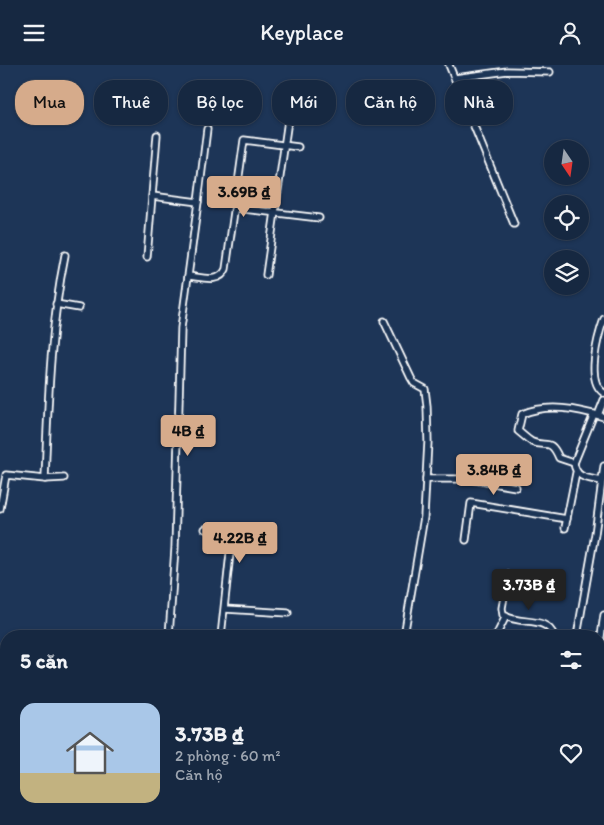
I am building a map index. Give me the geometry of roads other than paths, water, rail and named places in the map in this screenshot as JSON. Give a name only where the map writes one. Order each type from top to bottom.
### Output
[{"type":"street","points":[[449,65],[514,225]]},
{"type":"street","points":[[454,78],[512,70],[550,72]]},
{"type":"street","points":[[266,275],[287,125]]},
{"type":"street","points":[[169,630],[175,548],[181,328],[207,129]]},
{"type":"street","points":[[146,257],[157,135]]},
{"type":"street","points":[[188,276],[214,279],[224,273],[244,139],[298,147]]},
{"type":"street","points":[[152,196],[198,202]]},
{"type":"street","points":[[235,208],[319,218]]},
{"type":"street","points":[[45,479],[49,382],[56,304],[66,255]]},
{"type":"street","points":[[56,304],[80,308]]},
{"type":"street","points":[[604,319],[594,369],[595,383],[604,393]]},
{"type":"street","points":[[384,321],[414,383],[425,389],[428,415],[424,517],[405,630]]},
{"type":"street","points":[[565,528],[576,473],[574,463],[599,415],[604,400]]},
{"type":"street","points":[[574,463],[559,458],[556,451],[550,445],[533,442],[518,431],[522,414],[548,407],[599,415]]},
{"type":"street","points":[[578,630],[595,534],[604,466]]},
{"type":"street","points":[[576,473],[583,477],[602,481]]},
{"type":"street","points":[[0,509],[6,475],[45,479],[64,478]]},
{"type":"street","points":[[426,479],[469,479],[516,487]]},
{"type":"street","points":[[466,540],[471,503],[566,519]]},
{"type":"street","points":[[205,529],[226,531],[232,535],[223,630]]},
{"type":"street","points":[[508,575],[502,609],[503,615],[512,620],[547,625],[551,630]]},
{"type":"street","points":[[225,609],[288,613]]},
{"type":"street","points":[[602,630],[604,615]]},
{"type":"street","points":[[499,630],[506,616]]}]
